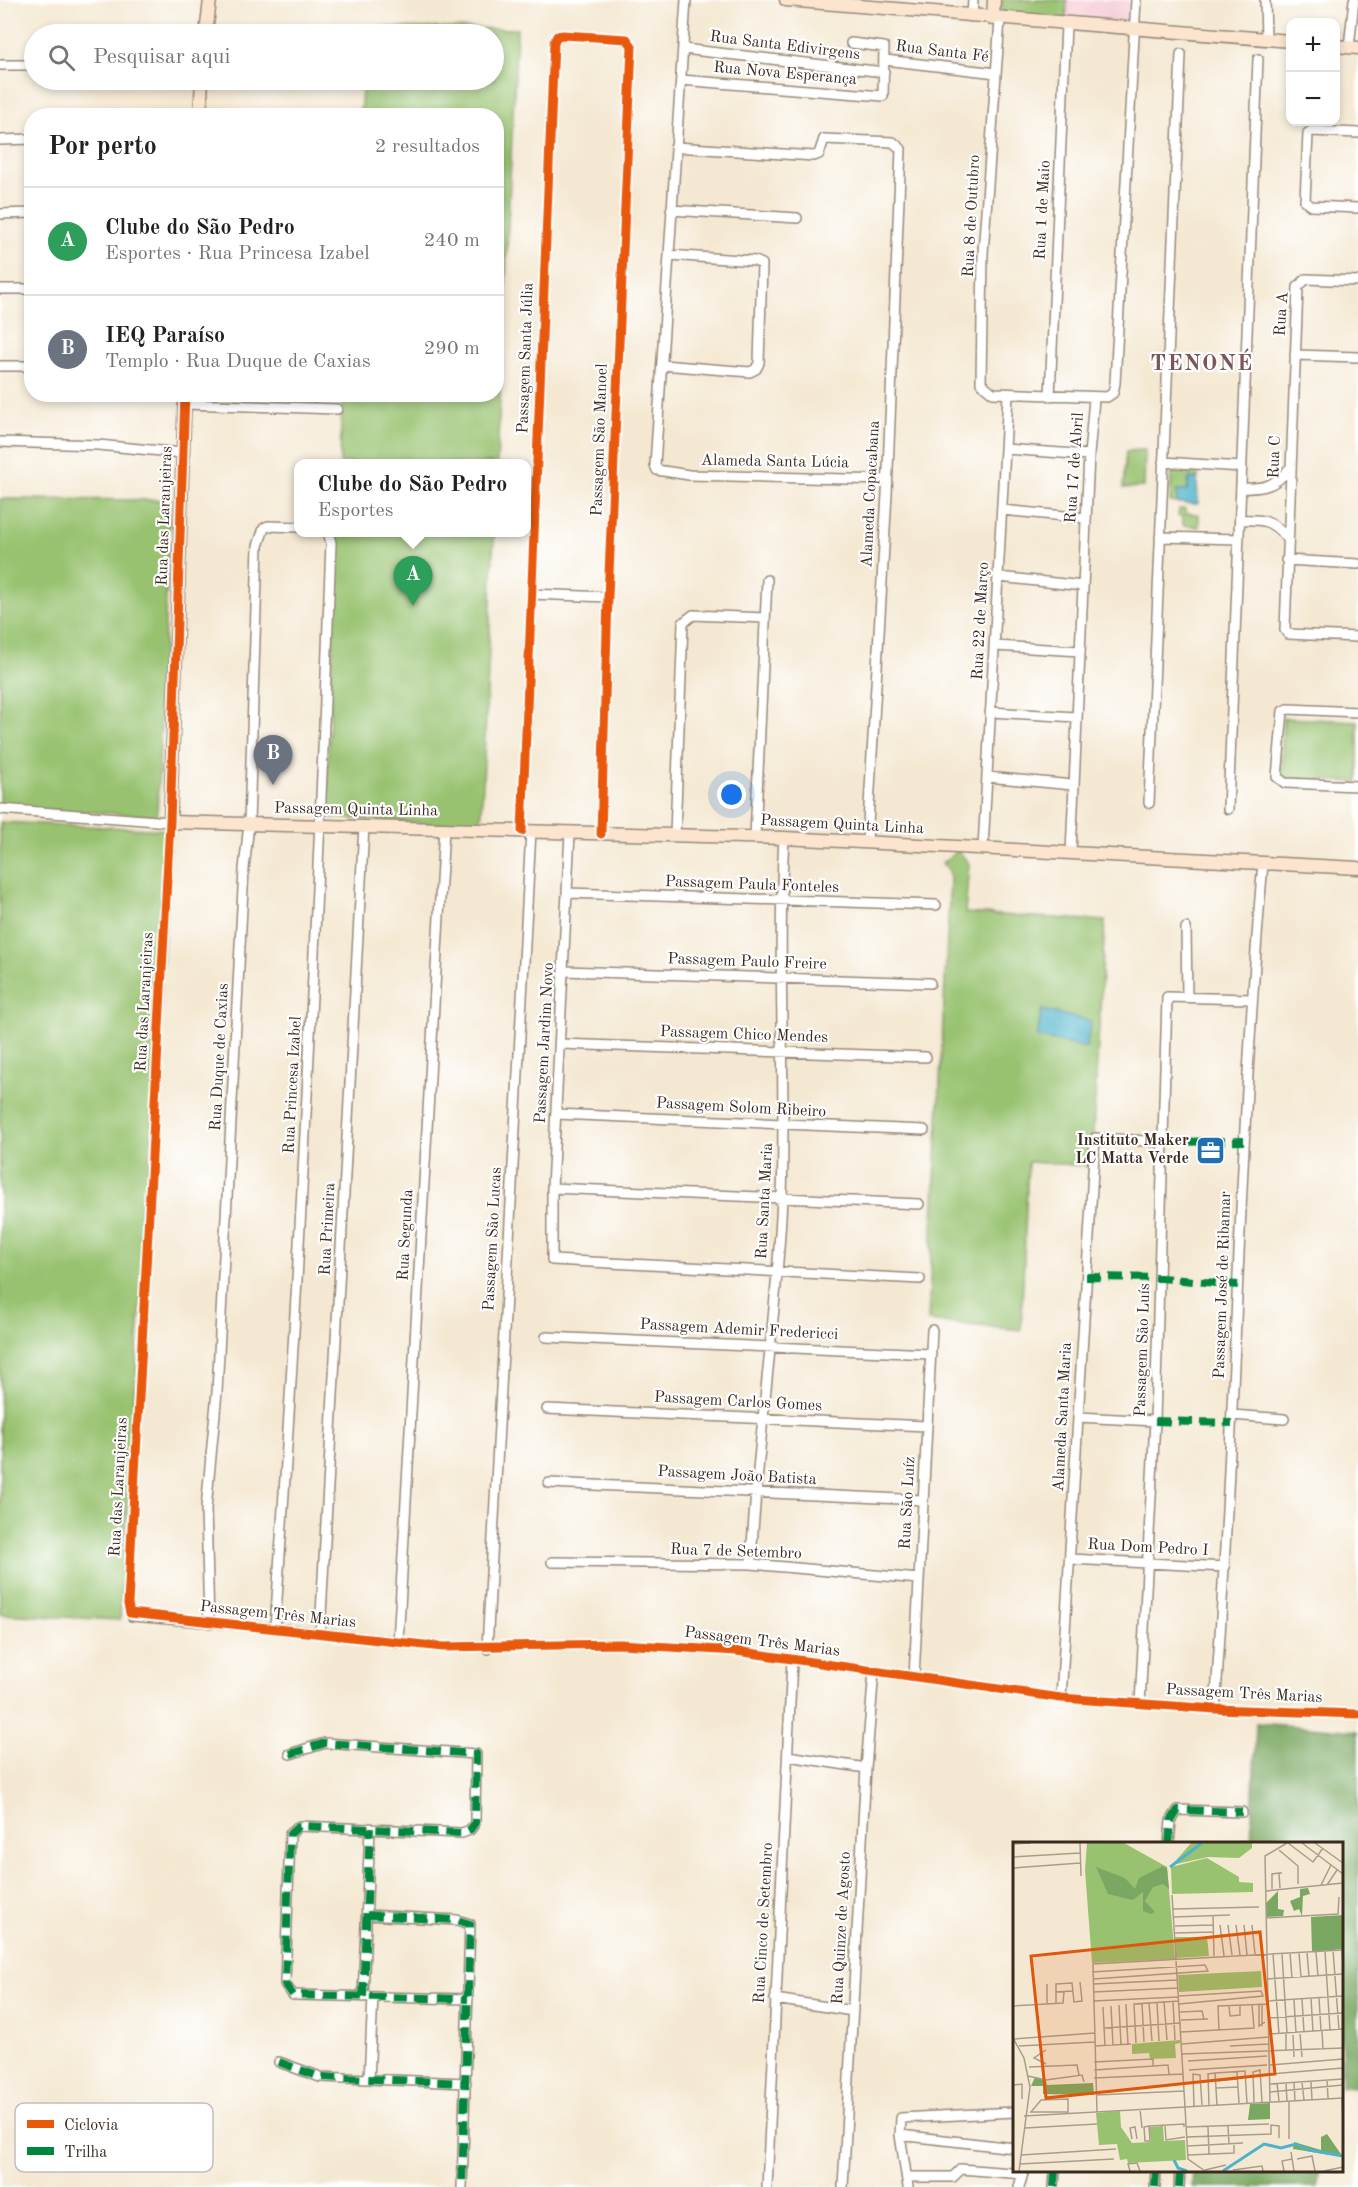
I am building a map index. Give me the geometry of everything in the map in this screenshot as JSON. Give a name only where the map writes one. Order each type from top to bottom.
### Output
[{"type":"street","points":[[207,24],[210,0]]},
{"type":"street","points":[[669,255],[755,261],[762,264],[764,269],[759,363],[756,369],[750,372],[663,365],[671,210],[686,0]]},
{"type":"street","points":[[786,0],[1066,25],[1286,41]]},
{"type":"street","points":[[972,17],[973,0]]},
{"type":"street","points":[[994,0],[997,19]]},
{"type":"street","points":[[1134,30],[1137,0]]},
{"type":"street","points":[[1265,0],[1266,39]]},
{"type":"street","points":[[1353,47],[1354,0]]},
{"type":"street","name":"Rua 8 de Outubro","points":[[997,19],[996,73],[983,253],[981,383],[993,393],[1008,395]]},
{"type":"street","name":"Rua 1 de Maio","points":[[1050,396],[1066,25]]},
{"type":"street","name":"Rua 17 de Abril","points":[[1071,852],[1089,454],[1094,399],[1107,397],[1113,393],[1115,383],[1134,30]]},
{"type":"street","name":"Passagem São Manoel","points":[[563,35],[623,38],[627,39],[632,46],[608,597],[601,834]]},
{"type":"street","name":"Passagem Santa Júlia","points":[[527,831],[531,594],[554,42],[557,36],[563,35]]},
{"type":"street","points":[[851,43],[882,46],[885,50],[884,72]]},
{"type":"street","name":"Rua Santa Edivirgens","points":[[683,49],[884,72]]},
{"type":"street","points":[[1149,803],[1181,54]]},
{"type":"street","points":[[1228,809],[1258,59]]},
{"type":"street","name":"Rua Santa Fé","points":[[885,60],[996,73]]},
{"type":"street","points":[[0,65],[24,65]]},
{"type":"street","name":"Rua Nova Esperança","points":[[681,80],[880,97],[884,93],[884,72]]},
{"type":"street","points":[[200,108],[201,90]]},
{"type":"street","points":[[1358,133],[1311,130],[1306,137],[1305,201],[1311,206],[1358,208]]},
{"type":"street","points":[[0,140],[24,139]]},
{"type":"street","name":"Alameda Copacabana","points":[[675,147],[818,156],[824,139],[893,142],[901,149],[887,480],[867,841]]},
{"type":"street","points":[[671,210],[797,218]]},
{"type":"street","points":[[0,214],[24,213]]},
{"type":"street","name":"Rua A","points":[[1294,355],[1300,281],[1306,279],[1358,281]]},
{"type":"street","points":[[0,289],[24,289]]},
{"type":"street","points":[[1294,355],[1358,357]]},
{"type":"street","name":"Rua C","points":[[1294,355],[1285,630],[1288,634],[1358,637]]},
{"type":"street","name":"Alameda Santa Lúcia","points":[[663,365],[655,465],[662,473],[887,480]]},
{"type":"street","points":[[0,366],[24,366]]},
{"type":"street","points":[[1008,395],[1094,399]]},
{"type":"street","name":"Rua 22 de Março","points":[[983,848],[1008,395]]},
{"type":"street","name":"Rua das Laranjeiras","points":[[129,1610],[170,822],[185,402]]},
{"type":"street","points":[[218,402],[337,409]]},
{"type":"street","points":[[263,402],[263,406]]},
{"type":"street","points":[[0,442],[98,445],[182,453]]},
{"type":"street","points":[[1005,449],[1089,454]]},
{"type":"street","points":[[1163,462],[1242,466]]},
{"type":"street","points":[[1241,488],[1269,487],[1281,479],[1290,468]]},
{"type":"street","points":[[1002,510],[1086,518]]},
{"type":"street","points":[[1240,520],[1259,519],[1278,526],[1287,538]]},
{"type":"street","name":"Rua Duque de Caxias","points":[[209,1623],[206,1509],[217,1392],[244,869],[249,824],[258,546],[264,528],[268,526],[294,527]]},
{"type":"street","name":"Rua Princesa Izabel","points":[[275,1628],[296,1327],[321,825],[331,543],[329,537]]},
{"type":"street","points":[[1160,537],[1239,539]]},
{"type":"street","points":[[1286,560],[1358,564]]},
{"type":"street","points":[[999,577],[1083,586]]},
{"type":"street","points":[[755,837],[767,580]]},
{"type":"street","points":[[531,594],[608,597]]},
{"type":"street","points":[[675,834],[683,623],[693,615],[765,618]]},
{"type":"street","points":[[995,645],[1080,651]]},
{"type":"street","points":[[1358,712],[1288,709],[1282,714],[1277,777],[1285,783],[1358,786]]},
{"type":"street","points":[[990,712],[1076,717]]},
{"type":"street","points":[[987,777],[1073,785]]},
{"type":"street","name":"Passagem Quinta Linha","points":[[0,809],[170,822],[867,841],[1358,868]]},
{"type":"street","name":"Rua Primeira","points":[[320,1633],[364,826]]},
{"type":"street","name":"Rua Segunda","points":[[398,1643],[444,828]]},
{"type":"street","name":"Passagem São Lucas","points":[[487,1649],[527,831]]},
{"type":"street","name":"Passagem Jardim Novo","points":[[570,833],[550,1256],[555,1262],[776,1272]]},
{"type":"street","name":"Rua Santa Maria","points":[[750,1564],[754,1492],[771,1346],[782,1199],[780,901],[784,838]]},
{"type":"street","name":"Passagem José de Ribamar","points":[[1215,1709],[1225,1567],[1251,999],[1263,863]]},
{"type":"street","name":"Passagem Paula Fonteles","points":[[567,893],[936,905]]},
{"type":"street","points":[[1186,928],[1187,997],[1251,999]]},
{"type":"street","name":"Passagem Paulo Freire","points":[[564,971],[930,983]]},
{"type":"street","name":"Passagem São Luís","points":[[1140,1704],[1155,1421],[1167,997],[1187,997]]},
{"type":"street","name":"Passagem Chico Mendes","points":[[560,1044],[926,1057]]},
{"type":"street","name":"Passagem Solom Ribeiro","points":[[556,1114],[924,1130]]},
{"type":"street","name":"Alameda Santa Maria","points":[[1061,1698],[1095,1138],[1164,1142]]},
{"type":"street","points":[[552,1188],[919,1204]]},
{"type":"street","points":[[776,1272],[920,1279]]},
{"type":"street","name":"Rua São Luíz","points":[[914,1677],[932,1330]]},
{"type":"street","name":"Passagem Ademir Fredericci","points":[[546,1336],[931,1354]]},
{"type":"street","name":"Passagem Carlos Gomes","points":[[547,1409],[927,1426]]},
{"type":"street","points":[[1232,1415],[1284,1419]]},
{"type":"street","points":[[1078,1417],[1155,1421]]},
{"type":"street","name":"Passagem João Batista","points":[[549,1483],[923,1500]]},
{"type":"street","name":"Rua Dom Pedro I","points":[[1070,1559],[1225,1567]]},
{"type":"street","name":"Rua 7 de Setembro","points":[[552,1562],[750,1564],[919,1580]]},
{"type":"street","name":"Passagem Três Marias","points":[[129,1610],[132,1616],[275,1628],[398,1643],[487,1649],[620,1644],[736,1651],[1061,1698],[1215,1709],[1358,1714]]},
{"type":"street","name":"Rua Cinco de Setembro","points":[[767,2187],[792,1660]]},
{"type":"street","name":"Rua Quinze de Agosto","points":[[843,2187],[866,1768],[874,1671]]},
{"type":"street","points":[[290,1754],[325,1743],[476,1754],[475,1822],[470,1830],[462,1833],[370,1828],[299,1826],[294,1828],[290,1834],[285,1984],[293,1995],[468,1999]]},
{"type":"street","points":[[788,1756],[866,1768]]},
{"type":"street","points":[[1169,1842],[1171,1821],[1178,1810],[1242,1812]]},
{"type":"street","points":[[369,2079],[370,1828]]},
{"type":"street","points":[[368,1915],[457,1920],[470,1924],[462,2187]]},
{"type":"street","points":[[775,1999],[853,2011]]},
{"type":"street","points":[[279,2062],[320,2077],[466,2083]]},
{"type":"street","points":[[1013,2112],[906,2117],[900,2121],[900,2135],[908,2182],[953,2177],[961,2169],[1013,2171]]},
{"type":"street","points":[[900,2135],[1013,2148]]},
{"type":"street","points":[[1019,2187],[1024,2172]]},
{"type":"street","points":[[1054,2187],[1055,2172]]},
{"type":"street","points":[[1155,2187],[1156,2172]]},
{"type":"street","points":[[1179,2187],[1180,2172]]},
{"type":"shaded area","points":[[1067,0],[1130,0],[1129,28],[1066,22]]},
{"type":"green space","points":[[1002,0],[1067,0],[1066,22],[1001,19]]},
{"type":"green space","points":[[504,29],[517,29],[504,311],[504,108],[361,108],[362,90],[504,90]]},
{"type":"green space","points":[[342,402],[500,402],[497,459],[340,459]]},
{"type":"green space","points":[[1145,450],[1144,487],[1123,488],[1126,451]]},
{"type":"green space","points":[[1178,470],[1187,474],[1198,473],[1198,479],[1189,478],[1187,491],[1177,491],[1177,503],[1170,502],[1171,475]]},
{"type":"green space","points":[[0,499],[170,500],[157,816],[0,807]]},
{"type":"green space","points":[[1179,509],[1185,509],[1185,514],[1199,514],[1199,527],[1183,525],[1183,517],[1178,516]]},
{"type":"green space","points":[[337,537],[494,537],[481,827],[326,817]]},
{"type":"green space","points":[[1283,718],[1358,721],[1358,782],[1281,778]]},
{"type":"green space","points":[[0,822],[171,830],[120,1620],[0,1614]]},
{"type":"green space","points":[[958,850],[969,864],[965,913],[1105,921],[1091,1166],[1028,1162],[1021,1330],[928,1321],[950,880],[949,870],[942,863]]},
{"type":"green space","points":[[1256,1723],[1358,1731],[1358,2087],[1343,2086],[1343,1842],[1251,1842]]},
{"type":"green space","points":[[1193,2172],[1319,2172],[1318,2187],[1192,2187]]},
{"type":"water","points":[[1189,478],[1197,478],[1198,504],[1177,503],[1177,491],[1187,491]]},
{"type":"water","points":[[1042,1010],[1091,1021],[1086,1048],[1037,1037]]},
{"type":"marked path","points":[[1164,1142],[1244,1141]]},
{"type":"marked path","points":[[1086,1277],[1161,1278],[1238,1285]]},
{"type":"marked path","points":[[1155,1421],[1232,1423]]},
{"type":"marked path","points":[[290,1754],[325,1743],[476,1754],[475,1823],[470,1830],[462,1833],[299,1826],[290,1834],[285,1984],[293,1995],[468,1999]]},
{"type":"marked path","points":[[1169,1842],[1171,1821],[1178,1810],[1242,1812]]},
{"type":"marked path","points":[[363,1997],[370,1828]]},
{"type":"marked path","points":[[367,1915],[457,1920],[470,1924],[462,2187]]},
{"type":"marked path","points":[[279,2062],[320,2077],[466,2083]]},
{"type":"marked path","points":[[1054,2187],[1055,2172]]},
{"type":"marked path","points":[[1155,2187],[1156,2172]]},
{"type":"marked path","points":[[1179,2187],[1180,2172]]},
{"type":"cycle path","points":[[522,831],[554,42],[557,36],[563,35],[627,39],[632,46],[608,597],[601,834]]},
{"type":"cycle path","points":[[185,402],[170,822],[128,1604],[130,1613],[443,1647],[620,1644],[736,1651],[1061,1698],[1215,1709],[1358,1714]]},
{"type":"place","name":"Clube do São Pedro","points":[[413,606]]},
{"type":"place","name":"IEQ Paraíso","points":[[273,785]]},
{"type":"place","name":"Instituto Maker LC Matta Verde","points":[[1210,1150]]},
{"type":"district","name":"TENONÉ","points":[[1202,364]]}]
